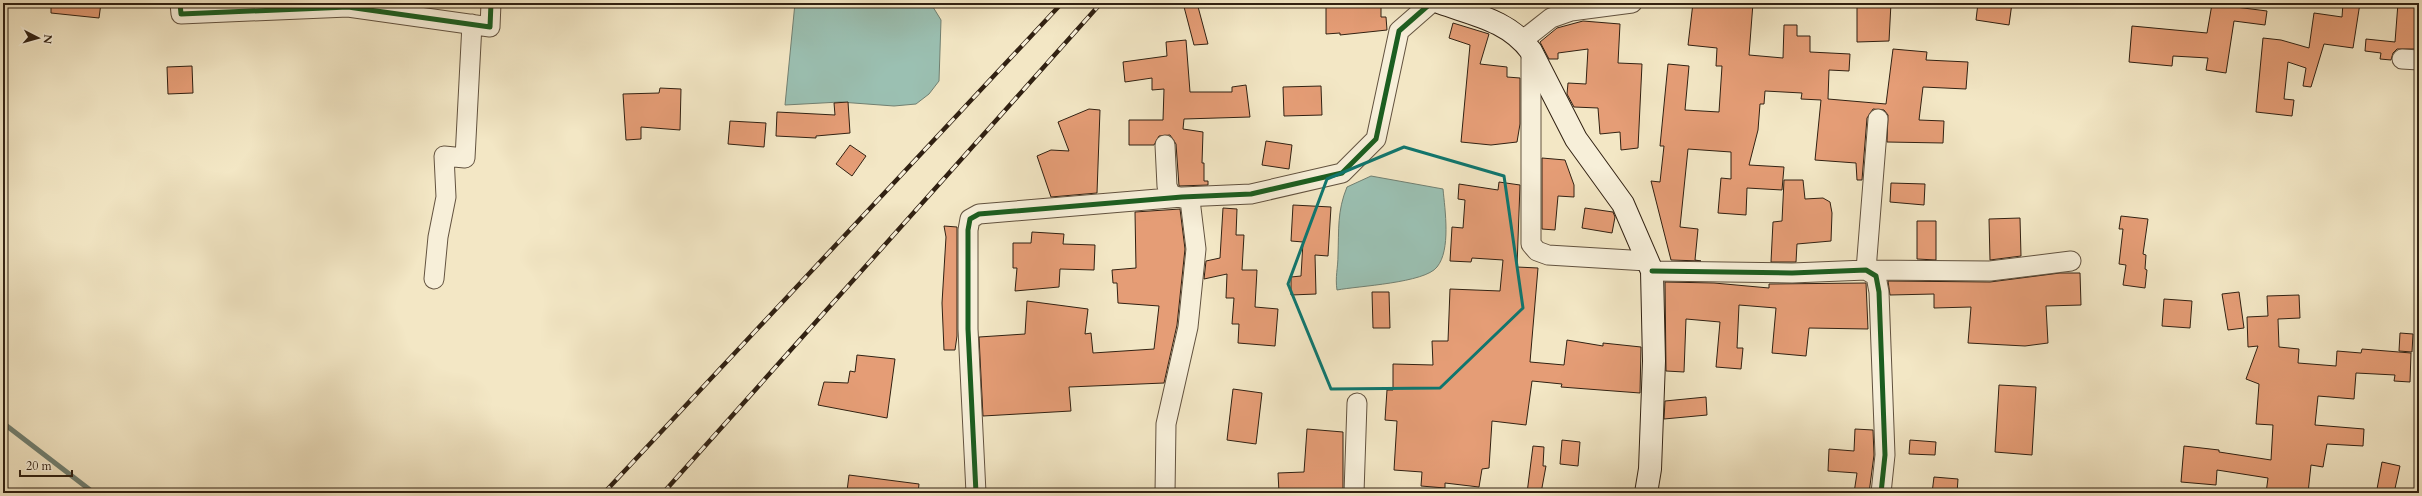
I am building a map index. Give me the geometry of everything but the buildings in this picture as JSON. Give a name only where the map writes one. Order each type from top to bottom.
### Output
[{"type":"main road","points":[[1441,3],[1505,26],[1527,46],[1576,139],[1623,204],[1650,266],[1654,361],[1650,468],[1646,493]]},
{"type":"street","points":[[180,3],[181,14],[348,7],[490,27],[491,3]]},
{"type":"street","points":[[976,493],[968,329],[968,230],[970,219],[979,214],[1182,197],[1250,194],[1342,173],[1376,139],[1399,31],[1431,3]]},
{"type":"street","points":[[1632,3],[1571,11],[1551,18],[1527,46],[1532,244],[1537,251],[1548,255],[1650,266],[1792,273],[1866,270],[1990,271],[2071,261]]},
{"type":"street","points":[[434,279],[438,238],[446,197],[444,156],[465,158],[472,24]]},
{"type":"street","points":[[1866,270],[1878,118]]},
{"type":"street","points":[[1165,493],[1166,424],[1181,364],[1188,327],[1196,249],[1190,200],[1182,197],[1171,196],[1167,186],[1166,145]]},
{"type":"street","points":[[1866,270],[1876,276],[1879,292],[1885,455],[1881,493]]},
{"type":"street","points":[[1354,493],[1357,403]]},
{"type":"highlighted area","points":[[1404,147],[1504,176],[1523,308],[1440,388],[1331,389],[1288,284],[1327,179]]},
{"type":"shaded area","points":[[795,3],[867,3],[933,7],[941,20],[939,81],[929,94],[916,104],[894,106],[840,102],[785,105]]},
{"type":"shaded area","points":[[1371,176],[1443,189],[1446,230],[1444,251],[1437,267],[1419,277],[1390,283],[1337,290],[1336,277],[1339,221],[1344,196],[1347,187]]},
{"type":"waterway","points":[[3,423],[94,493]]},
{"type":"railway","points":[[604,493],[1062,3]]},
{"type":"railway","points":[[663,493],[1101,3]]},
{"type":"cycle path","points":[[180,3],[181,14],[348,7],[490,27],[491,3]]},
{"type":"cycle path","points":[[976,493],[968,329],[968,230],[970,219],[979,214],[1182,197],[1251,194],[1342,173],[1376,139],[1399,31],[1431,3]]},
{"type":"cycle path","points":[[1652,271],[1792,273],[1866,270],[1876,276],[1879,292],[1885,455],[1881,493]]}]
